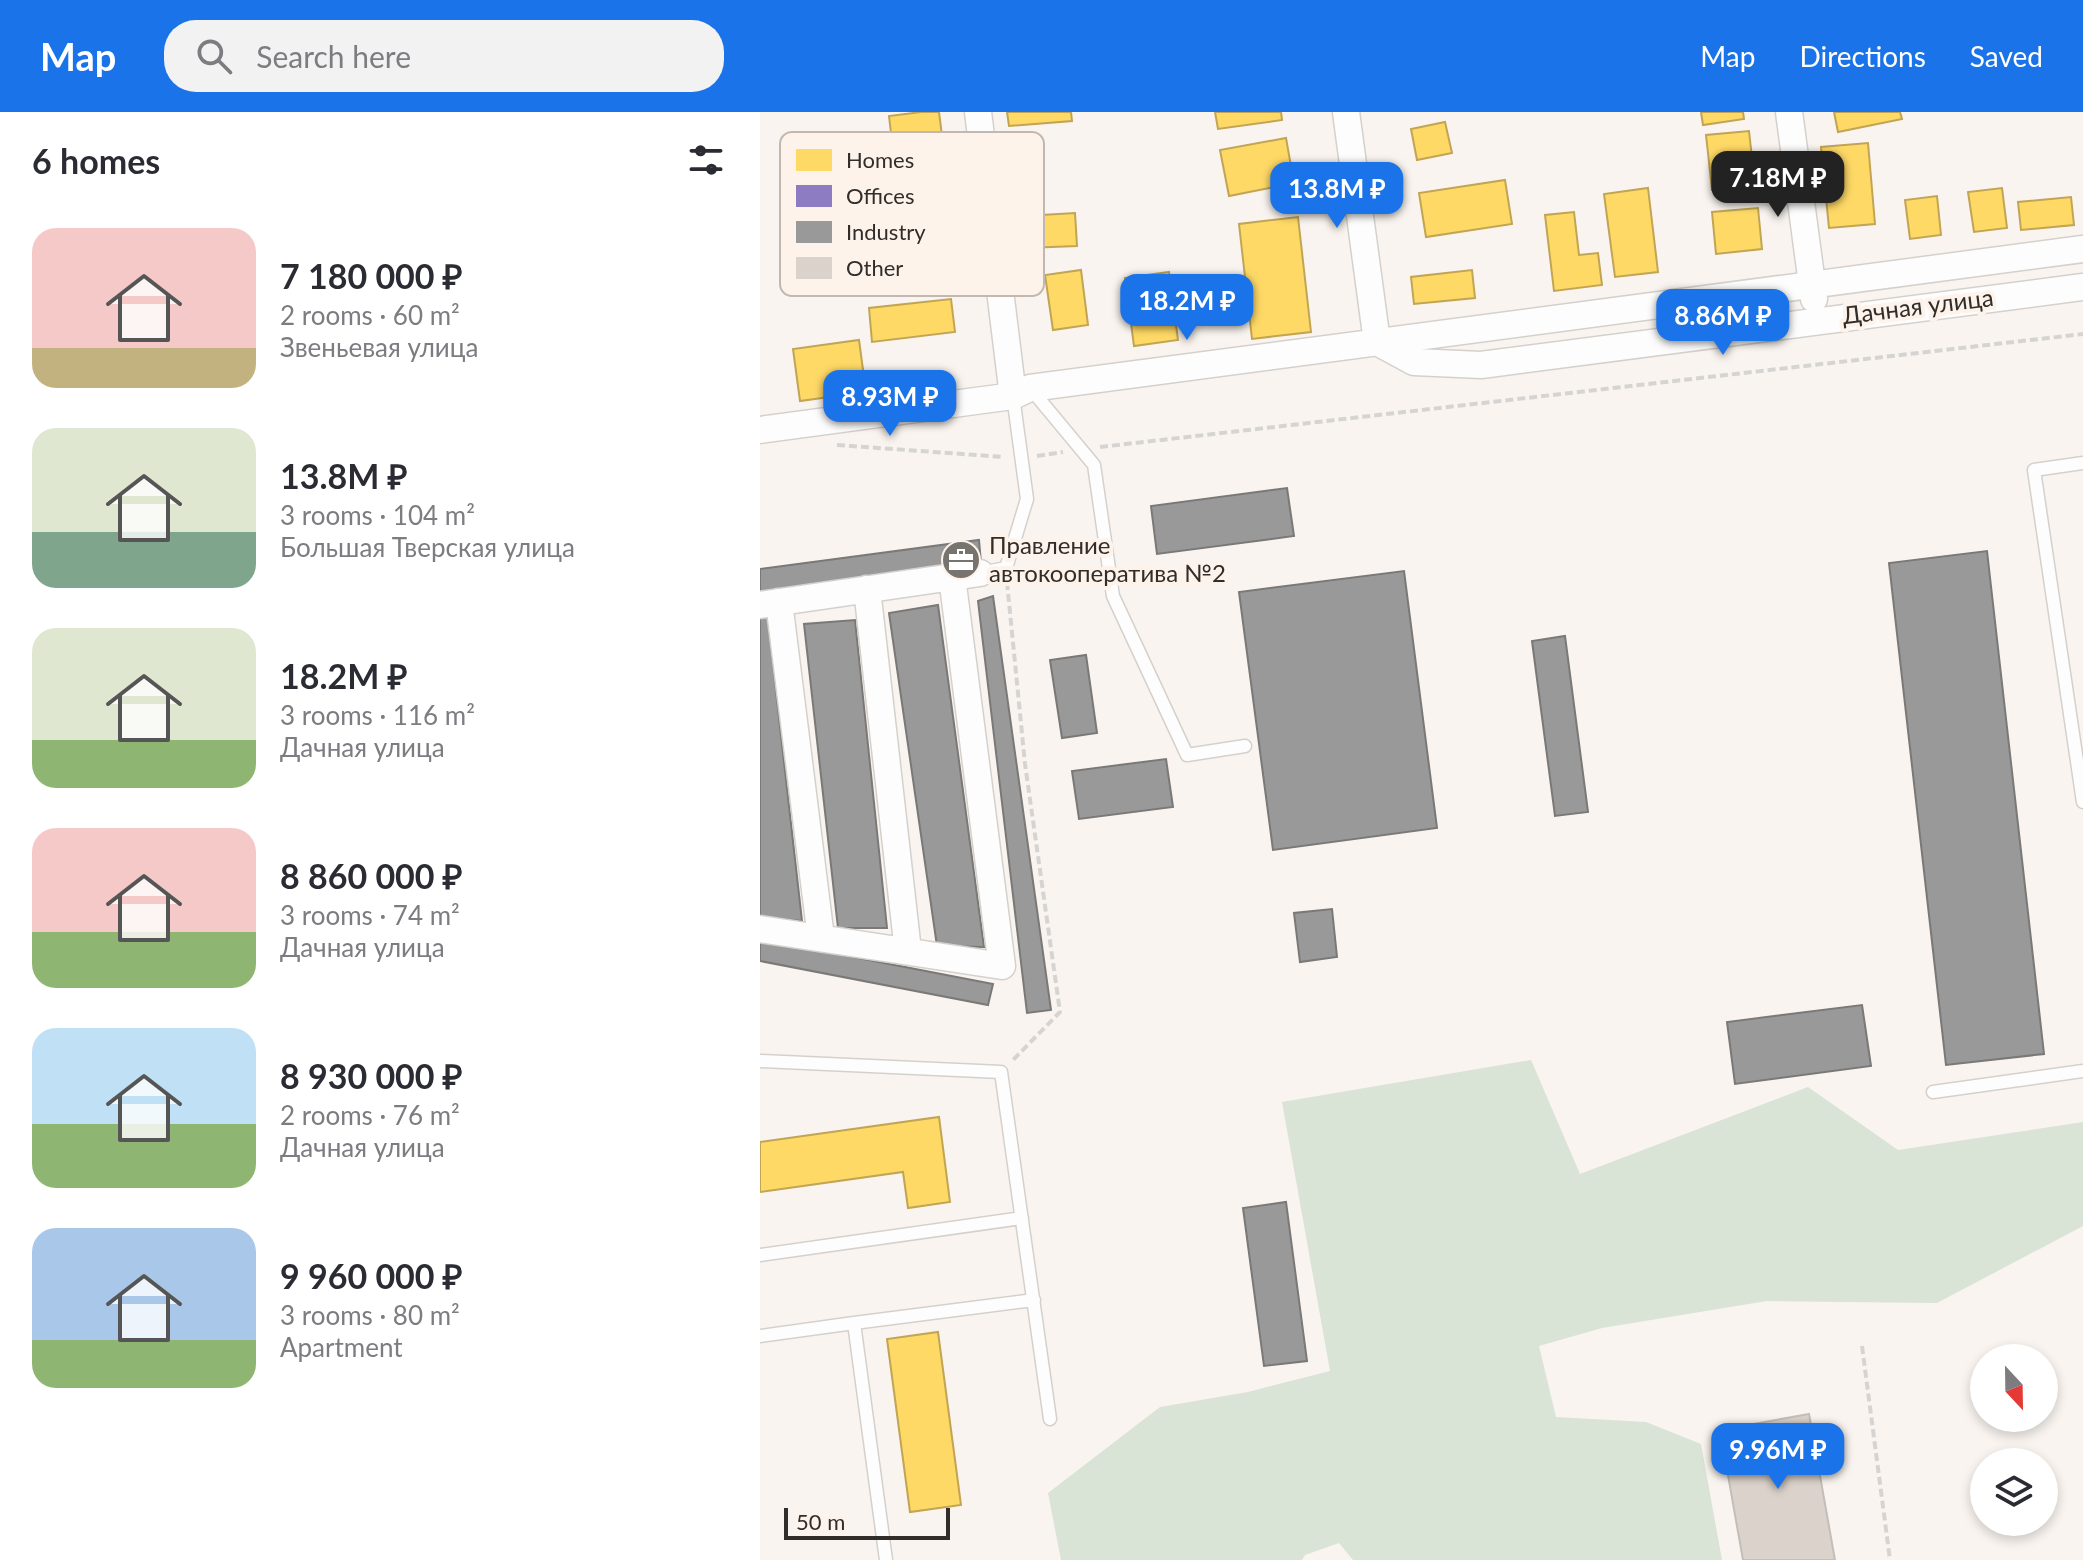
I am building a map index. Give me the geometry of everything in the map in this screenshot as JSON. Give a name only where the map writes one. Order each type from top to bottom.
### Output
[{"type":"street","points":[[978,112],[981,132]]},
{"type":"street","points":[[1346,112],[1377,342]]},
{"type":"street","points":[[1789,112],[1817,319]]},
{"type":"street","name":"Дачная улица","points":[[760,430],[1377,342],[2083,249]]},
{"type":"street","name":"Дачная улица","points":[[1377,342],[1414,362],[1481,365],[1817,319],[2083,287]]},
{"type":"street","points":[[1007,296],[1022,392]]},
{"type":"street","points":[[821,938],[769,603],[993,571]]},
{"type":"street","points":[[760,929],[1002,966],[952,577]]},
{"type":"street","points":[[867,589],[908,951]]},
{"type":"lane","points":[[1022,392],[1094,465],[1113,596],[1187,755],[1245,746]]},
{"type":"lane","points":[[993,571],[1027,499],[1021,458],[1022,392]]},
{"type":"lane","points":[[2083,463],[2034,470],[2083,802]]},
{"type":"lane","points":[[760,1061],[1001,1072],[1050,1419]]},
{"type":"lane","points":[[1933,1092],[2083,1071]]},
{"type":"lane","points":[[760,1255],[1022,1218]]},
{"type":"lane","points":[[760,1336],[1034,1300]]},
{"type":"lane","points":[[854,1323],[886,1560]]},
{"type":"path","points":[[821,444],[1021,458],[2083,334]]},
{"type":"path","points":[[993,571],[1025,764],[1060,1012],[1001,1072]]},
{"type":"path","points":[[1862,1346],[1890,1560]]},
{"type":"shaded area","points":[[1531,1060],[1580,1174],[1808,1087],[1898,1150],[2083,1122],[2083,1226],[1937,1303],[1767,1301],[1602,1328],[1539,1346],[1556,1417],[1646,1422],[1701,1444],[1722,1560],[1353,1560],[1339,1543],[1305,1555],[1302,1560],[1061,1560],[1048,1493],[1160,1407],[1248,1392],[1330,1371],[1282,1102]]},
{"type":"building: Homes","points":[[939,112],[942,132],[891,132],[889,116]]},
{"type":"building: Homes","points":[[1007,112],[1071,112],[1072,121],[1009,126]]},
{"type":"building: Homes","points":[[1215,112],[1281,112],[1282,120],[1218,129]]},
{"type":"building: Homes","points":[[1701,112],[1743,112],[1744,119],[1703,125]]},
{"type":"building: Homes","points":[[1834,112],[1900,112],[1902,119],[1838,132]]},
{"type":"building: Homes","points":[[1445,122],[1452,153],[1417,160],[1411,129]]},
{"type":"building: Homes","points":[[1749,131],[1755,185],[1712,190],[1706,135]]},
{"type":"building: Homes","points":[[1286,138],[1294,183],[1229,196],[1220,150]]},
{"type":"building: Homes","points":[[1868,143],[1875,224],[1829,228],[1821,147]]},
{"type":"building: Homes","points":[[1505,180],[1512,224],[1426,237],[1419,193]]},
{"type":"building: Homes","points":[[1648,188],[1658,272],[1615,277],[1604,194]]},
{"type":"building: Homes","points":[[2002,188],[2007,228],[1974,232],[1968,192]]},
{"type":"building: Homes","points":[[1937,196],[1941,235],[1910,239],[1905,200]]},
{"type":"building: Homes","points":[[2071,197],[2074,225],[2021,230],[2018,202]]},
{"type":"building: Homes","points":[[1758,208],[1762,249],[1716,254],[1712,212]]},
{"type":"building: Homes","points":[[1574,212],[1579,255],[1598,253],[1602,285],[1554,291],[1545,215]]},
{"type":"building: Homes","points":[[1075,213],[1077,246],[1044,247],[1044,215]]},
{"type":"building: Homes","points":[[1298,217],[1311,332],[1252,339],[1239,224]]},
{"type":"building: Homes","points":[[1081,270],[1088,325],[1053,330],[1045,275]]},
{"type":"building: Homes","points":[[1472,270],[1475,298],[1414,304],[1411,277]]},
{"type":"building: Homes","points":[[1169,272],[1178,340],[1134,346],[1125,278]]},
{"type":"building: Homes","points":[[951,299],[955,332],[872,342],[869,308]]},
{"type":"building: Homes","points":[[859,340],[866,392],[800,401],[793,349]]},
{"type":"building: Homes","points":[[939,1117],[950,1202],[908,1208],[903,1172],[760,1192],[760,1142]]},
{"type":"building: Homes","points":[[938,1332],[961,1505],[910,1512],[887,1339]]},
{"type":"building: Offices","name":"Правление автокооператива №2","points":[[968,553],[970,565],[953,565],[952,554]]},
{"type":"building: Industry","points":[[1287,488],[1294,536],[1157,554],[1151,506]]},
{"type":"building: Industry","points":[[979,540],[981,563],[760,593],[760,569]]},
{"type":"building: Industry","points":[[1987,551],[2044,1054],[1946,1065],[1889,563]]},
{"type":"building: Industry","points":[[1404,571],[1437,828],[1273,850],[1239,592]]},
{"type":"building: Industry","points":[[993,596],[1051,1010],[1027,1013],[978,601]]},
{"type":"building: Industry","points":[[938,605],[984,947],[937,946],[889,613]]},
{"type":"building: Industry","points":[[767,611],[802,921],[760,917],[760,612]]},
{"type":"building: Industry","points":[[855,620],[887,928],[838,928],[804,624]]},
{"type":"building: Industry","points":[[1565,636],[1588,812],[1555,816],[1532,641]]},
{"type":"building: Industry","points":[[1086,655],[1097,733],[1062,738],[1050,660]]},
{"type":"building: Industry","points":[[1166,759],[1173,807],[1079,819],[1072,771]]},
{"type":"building: Industry","points":[[1332,909],[1337,957],[1300,962],[1294,913]]},
{"type":"building: Industry","points":[[760,939],[993,984],[988,1005],[760,961]]},
{"type":"building: Industry","points":[[1862,1005],[1871,1066],[1735,1084],[1727,1022]]},
{"type":"building: Industry","points":[[1286,1202],[1307,1361],[1264,1366],[1243,1208]]},
{"type":"building: Other","points":[[1809,1414],[1835,1560],[1743,1560],[1720,1430]]},
{"type":"place","name":"Правление автокооператива №2","points":[[961,560]]}]
